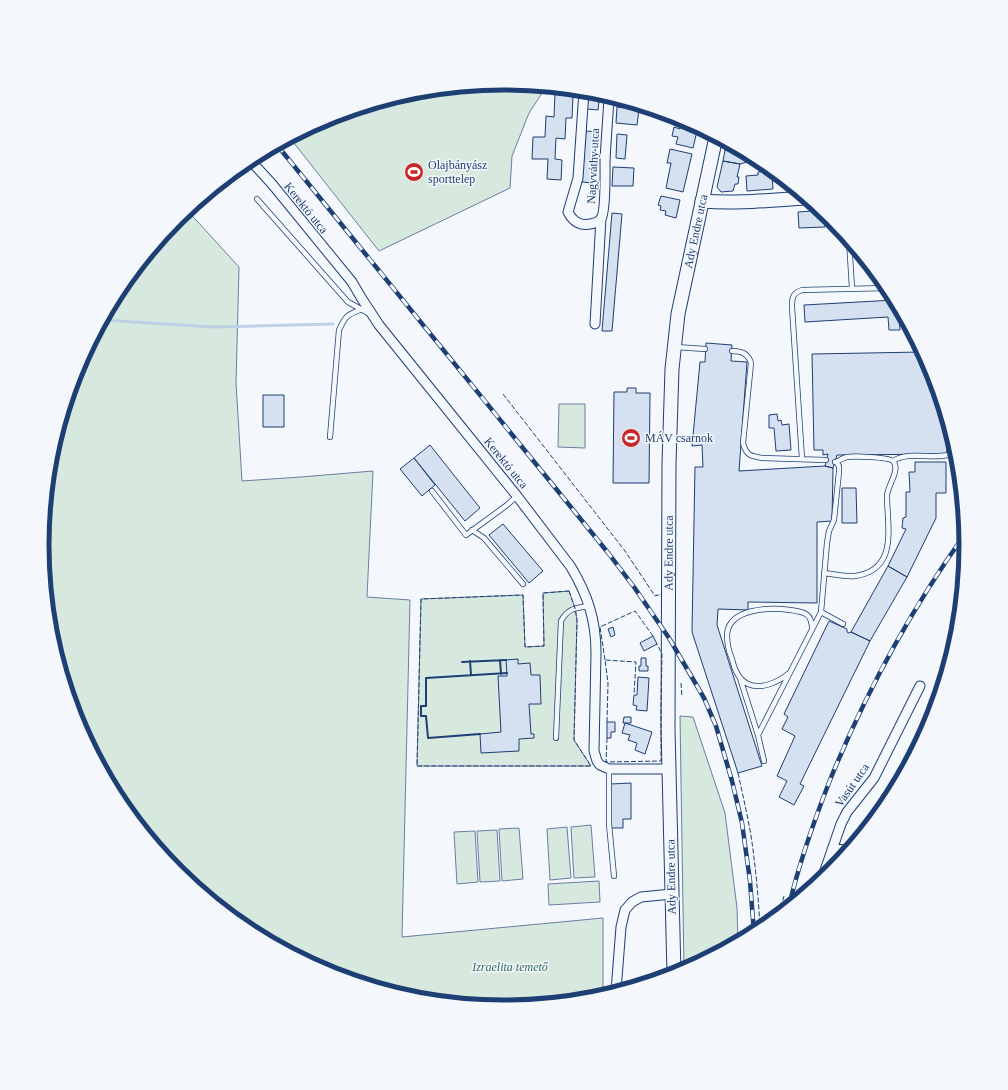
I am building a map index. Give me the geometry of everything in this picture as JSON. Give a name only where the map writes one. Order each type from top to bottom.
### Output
[{"type":"street","name":"Nagyváthy utca","points":[[584,97],[578,178],[568,212],[571,218],[580,224],[591,224],[597,222],[601,218],[604,202],[605,161],[609,103]]},
{"type":"street","name":"Ady Endre utca","points":[[674,967],[668,729],[669,470],[672,369],[678,314],[715,142]]},
{"type":"street","name":"Kerektó utca","points":[[254,165],[272,184],[352,282],[371,314],[517,496],[578,578],[590,606],[594,622],[596,641],[594,751],[596,761],[600,765],[609,769]]},
{"type":"street","points":[[702,200],[740,202],[798,198]]},
{"type":"street","points":[[596,324],[601,218]]},
{"type":"street","name":"Vasút utca","points":[[826,867],[841,824],[847,812],[874,778],[920,686]]},
{"type":"street","points":[[609,769],[669,769]]},
{"type":"street","points":[[832,849],[842,850]]},
{"type":"street","points":[[617,985],[621,927],[625,910],[632,902],[641,897],[672,894]]},
{"type":"lane","points":[[257,199],[348,302],[371,314]]},
{"type":"lane","points":[[849,248],[852,288]]},
{"type":"lane","points":[[802,459],[792,307],[793,297],[795,293],[802,290],[879,288]]},
{"type":"lane","points":[[330,438],[339,330],[347,315],[362,309]]},
{"type":"lane","points":[[674,347],[705,349]]},
{"type":"lane","points":[[732,351],[743,352],[749,357],[752,363],[743,443],[744,449],[748,454],[762,458],[826,460]]},
{"type":"lane","points":[[893,461],[904,456],[940,456],[948,455],[949,453]]},
{"type":"lane","points":[[758,735],[821,612],[824,572],[829,531],[834,520],[839,472],[839,466],[835,462],[853,457],[887,459],[893,461],[896,466],[895,476],[887,494],[889,534],[885,555],[878,566],[867,573],[854,576],[824,572]]},
{"type":"lane","points":[[432,491],[466,534],[507,505],[517,496]]},
{"type":"lane","points":[[472,530],[484,538],[522,584]]},
{"type":"lane","points":[[556,738],[561,621],[566,613],[571,609],[590,606]]},
{"type":"lane","points":[[764,761],[758,735],[740,678],[733,665],[728,647],[728,627],[735,618],[747,612],[758,610],[788,610],[804,612],[809,616],[812,621],[812,630]]},
{"type":"lane","points":[[821,612],[843,624]]},
{"type":"lane","points":[[740,678],[748,684],[760,686],[773,683],[784,678],[790,673]]},
{"type":"lane","points":[[609,769],[609,824],[614,876]]},
{"type":"green space","name":"Olajbányász sporttelep","points":[[504,90],[543,92],[529,113],[512,156],[510,188],[379,251],[293,142],[358,114],[415,99],[474,91]]},
{"type":"green space","name":"Izraelita temető","points":[[191,215],[239,267],[236,383],[242,481],[373,471],[367,597],[410,600],[402,937],[603,918],[603,989],[593,991],[534,999],[474,999],[415,991],[358,976],[303,953],[276,939],[227,906],[182,867],[162,845],[143,822],[110,772],[96,746],[73,691],[58,634],[50,575],[50,515],[53,486],[58,456],[73,399],[96,344],[110,317],[143,268],[162,245]]},
{"type":"green space","points":[[559,404],[585,404],[585,448],[558,447]]},
{"type":"green space","points":[[569,591],[575,608],[577,620],[574,740],[591,766],[417,766],[421,599],[523,595],[525,647],[544,646],[543,593]]},
{"type":"green space","points":[[680,716],[693,717],[725,813],[737,908],[738,935],[705,953],[684,962]]},
{"type":"green space","points":[[591,825],[595,877],[574,878],[571,827]]},
{"type":"green space","points":[[567,827],[571,878],[550,880],[547,829]]},
{"type":"green space","points":[[519,828],[523,879],[502,881],[499,829]]},
{"type":"green space","points":[[497,830],[500,881],[480,882],[477,831]]},
{"type":"green space","points":[[475,831],[478,882],[457,884],[454,832]]},
{"type":"green space","points":[[599,881],[600,902],[549,905],[548,884]]},
{"type":"building","points":[[555,93],[573,96],[572,118],[566,118],[565,139],[556,138],[555,159],[562,160],[561,180],[547,179],[548,159],[532,159],[533,137],[545,137],[546,116],[554,117]]},
{"type":"building","points":[[588,98],[599,100],[598,110],[587,109]]},
{"type":"building","points":[[617,107],[639,111],[637,125],[616,123]]},
{"type":"building","points":[[681,126],[697,133],[693,148],[676,144],[678,137],[672,136],[674,127],[680,129]]},
{"type":"building","points":[[586,131],[597,132],[592,183],[582,182]]},
{"type":"building","points":[[617,134],[627,135],[625,159],[616,158]]},
{"type":"building","points":[[726,148],[734,152],[725,150]]},
{"type":"building","points":[[670,149],[692,154],[683,192],[666,188],[671,163],[667,163]]},
{"type":"building","points":[[725,150],[734,152],[747,162],[740,164],[723,161]]},
{"type":"building","points":[[723,161],[740,164],[737,177],[739,177],[738,184],[735,184],[733,191],[721,192],[717,187]]},
{"type":"building","points":[[613,167],[634,168],[633,186],[612,186]]},
{"type":"building","points":[[758,172],[763,172],[772,178],[773,189],[747,191],[746,176],[758,175]]},
{"type":"building","points":[[661,196],[680,200],[676,218],[665,215],[666,211],[660,210],[661,206],[658,205]]},
{"type":"building","points":[[813,211],[825,222],[825,227],[799,228],[798,212]]},
{"type":"building","points":[[612,213],[622,214],[612,331],[602,331]]},
{"type":"building","points":[[887,300],[899,320],[900,330],[889,330],[888,317],[805,322],[804,305]]},
{"type":"building","points":[[706,343],[732,345],[731,361],[747,362],[739,471],[825,466],[833,468],[832,521],[817,522],[817,603],[748,602],[748,610],[718,609],[717,625],[762,766],[738,773],[692,632],[695,467],[703,467],[702,445],[692,446],[700,362],[705,362]]},
{"type":"building","points":[[916,352],[935,399],[947,442],[947,454],[837,455],[833,468],[825,466],[828,454],[823,455],[823,450],[814,450],[812,354]]},
{"type":"building","name":"MÁV csarnok","points":[[627,388],[636,388],[636,393],[650,393],[649,483],[613,483],[614,392],[627,392]]},
{"type":"building","points":[[263,395],[284,395],[284,427],[263,427]]},
{"type":"building","points":[[777,414],[778,421],[781,420],[782,425],[789,424],[791,450],[776,451],[774,428],[769,428],[769,415]]},
{"type":"building","points":[[430,445],[480,508],[465,521],[414,458]]},
{"type":"building","points":[[414,458],[435,485],[422,496],[400,469]]},
{"type":"building","points":[[915,462],[946,462],[946,493],[936,493],[936,518],[907,577],[888,566],[906,529],[902,528],[903,518],[906,517],[906,492],[910,492],[909,472],[915,472]]},
{"type":"building","points":[[842,488],[856,488],[857,523],[842,523]]},
{"type":"building","points":[[503,524],[543,571],[529,583],[489,535]]},
{"type":"building","points":[[888,566],[907,577],[870,641],[851,632]]},
{"type":"building","points":[[829,621],[847,629],[847,632],[849,633],[851,632],[870,641],[800,784],[804,786],[794,805],[779,797],[787,781],[777,776],[795,736],[782,729],[788,717],[784,714]]},
{"type":"building","points":[[613,627],[615,635],[611,637],[608,629]]},
{"type":"building","points":[[653,636],[657,644],[644,651],[640,643]]},
{"type":"building","points":[[641,658],[646,658],[646,666],[648,666],[648,671],[639,671],[639,666],[641,666]]},
{"type":"building","points":[[518,659],[518,664],[530,663],[531,675],[540,675],[541,704],[529,704],[531,734],[534,734],[534,738],[519,739],[519,751],[481,753],[480,734],[501,732],[498,676],[507,676],[506,660]]},
{"type":"building","points":[[638,677],[649,678],[647,711],[636,710],[637,706],[633,705],[634,695],[637,695]]},
{"type":"building","points":[[624,717],[631,717],[631,723],[623,723]]},
{"type":"building","points":[[607,722],[615,722],[615,732],[611,732],[611,738],[607,738]]},
{"type":"building","points":[[625,723],[652,732],[645,754],[635,750],[637,743],[628,740],[630,735],[622,733]]},
{"type":"building","points":[[631,783],[631,819],[623,819],[623,828],[611,828],[611,784]]},
{"type":"waterway","points":[[108,320],[212,327],[333,324]]},
{"type":"railway","points":[[280,149],[609,554],[669,638],[704,698],[716,726],[732,781],[742,823],[750,881],[753,925]]},
{"type":"railway","points":[[791,898],[802,858],[818,811],[844,747],[859,715],[890,653],[926,593],[959,543]]},
{"type":"fence","points":[[503,394],[625,551],[655,596],[661,594]]},
{"type":"fence","points":[[569,591],[575,608],[577,620],[574,740],[591,766],[417,766],[421,599],[523,595],[525,647],[544,646],[543,593],[569,591]]},
{"type":"fence","points":[[605,660],[600,627],[635,611],[653,636]]},
{"type":"fence","points":[[607,738],[606,762],[661,761],[662,654],[657,644]]},
{"type":"fence","points":[[607,722],[608,683],[605,660],[636,662],[634,694]]},
{"type":"fence","points":[[681,683],[682,697]]},
{"type":"fence","points":[[738,773],[753,847],[760,921]]},
{"type":"fence","points":[[781,906],[784,896]]},
{"type":"wall","points":[[500,660],[501,674]]},
{"type":"wall","points":[[462,662],[506,660]]},
{"type":"wall","points":[[470,661],[471,675]]},
{"type":"wall","points":[[480,734],[428,738],[426,716],[421,716],[421,706],[426,706],[426,678],[507,673]]},
{"type":"place","name":"Olajbányász sporttelep","points":[[414,172]]},
{"type":"place","name":"MÁV csarnok","points":[[631,438]]}]
